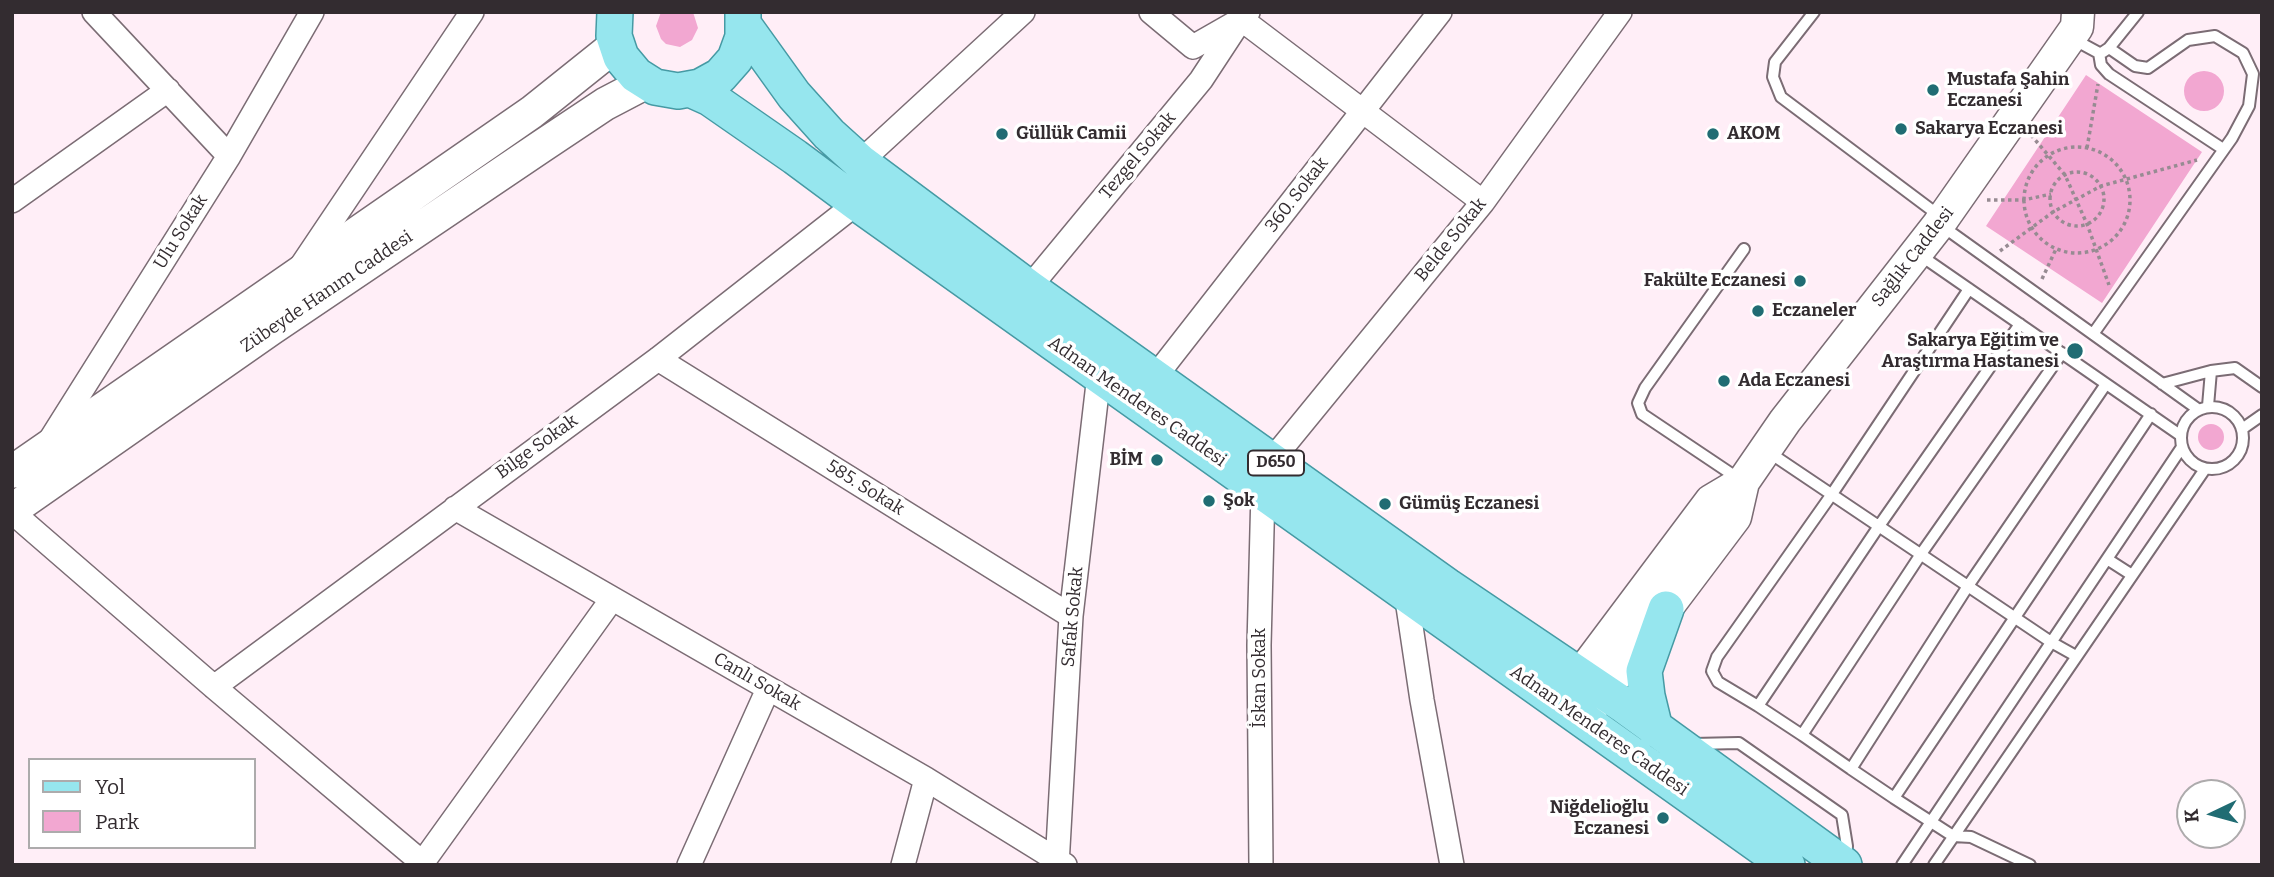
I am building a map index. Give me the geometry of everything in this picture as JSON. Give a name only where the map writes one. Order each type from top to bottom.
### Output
[{"type":"main road","name":"Adnan Menderes Caddesi","points":[[743,18],[794,96],[829,134],[860,162],[1154,377],[1406,593],[1581,697],[1668,737],[1845,865]]},
{"type":"main road","points":[[611,23],[621,57],[636,75],[655,87],[678,91],[700,87],[720,76],[735,59],[743,37],[743,18]]},
{"type":"main road","name":"Sağlık Caddesi","points":[[1581,697],[1666,609],[1735,517],[1743,482],[1785,421],[1946,214],[2081,22]]},
{"type":"main road","name":"Zübeyde Hanım Caddesi","points":[[12,472],[532,112],[611,23]]},
{"type":"main road","name":"Zübeyde Hanım Caddesi","points":[[12,511],[271,329],[605,104],[647,82]]},
{"type":"main road","name":"Adnan Menderes Caddesi","points":[[690,89],[710,98],[1099,376],[1447,586],[1520,635],[1581,697],[1787,865]]},
{"type":"main road","name":"Sağlık Caddesi","points":[[1581,697],[1621,620],[1712,501],[1743,482]]},
{"type":"main road","name":"Adnan Menderes Caddesi","points":[[1666,609],[1644,671],[1647,696],[1668,737]]},
{"type":"main road","points":[[1520,635],[1561,650],[1578,652],[1598,642],[1621,620]]},
{"type":"street","points":[[94,12],[229,156]]},
{"type":"street","name":"Ulu Sokak","points":[[44,449],[229,156],[313,12]]},
{"type":"street","points":[[297,273],[472,12]]},
{"type":"street","points":[[860,162],[1023,12]]},
{"type":"street","points":[[1151,12],[1193,47],[1244,16],[1363,112],[1483,202]]},
{"type":"street","name":"360. Sokak","points":[[1154,377],[1440,12]]},
{"type":"street","name":"Belde Sokak","points":[[1267,476],[1483,202],[1620,12]]},
{"type":"street","name":"Tezgel Sokak","points":[[1029,288],[1201,80],[1244,16]]},
{"type":"street","points":[[12,201],[168,90]]},
{"type":"street","name":"Bilge Sokak","points":[[214,687],[658,359],[857,203]]},
{"type":"street","name":"585. Sokak","points":[[658,359],[1072,617]]},
{"type":"street","name":"Safak Sokak","points":[[1059,863],[1072,617],[1099,376]]},
{"type":"street","name":"İskan Sokak","points":[[1261,865],[1259,645],[1267,476]]},
{"type":"street","name":"Canlı Sokak","points":[[454,508],[926,779],[1059,863]]},
{"type":"street","points":[[12,511],[214,687],[424,864],[612,599]]},
{"type":"street","points":[[1406,593],[1452,865]]},
{"type":"street","points":[[689,865],[768,689]]},
{"type":"street","points":[[903,865],[926,779]]},
{"type":"lane","points":[[1814,12],[1775,62],[1773,77],[1781,97],[1946,214],[1987,261],[2162,384],[2203,408],[2230,411],[2242,429],[2241,450],[2226,466],[2205,468],[2187,457],[2180,435],[2189,416],[2203,408],[2211,371]]},
{"type":"lane","points":[[2103,56],[2137,12]]},
{"type":"lane","points":[[2081,22],[2103,56],[2109,74],[2221,152]]},
{"type":"lane","points":[[2094,334],[2221,152],[2249,106],[2253,75],[2243,53],[2215,36],[2188,40],[2148,68],[2103,56]]},
{"type":"lane","points":[[1743,482],[1642,414],[1638,403],[1645,387],[1744,249]]},
{"type":"lane","points":[[1916,253],[2180,435]]},
{"type":"lane","points":[[1969,289],[1832,494],[1717,657],[1712,671],[1718,682],[1802,735],[1931,823],[1953,836],[1971,837],[2030,865]]},
{"type":"lane","points":[[1758,706],[2020,324]]},
{"type":"lane","points":[[1802,735],[1921,554],[2062,353]]},
{"type":"lane","points":[[2162,384],[2211,371],[2235,368],[2262,387]]},
{"type":"lane","points":[[1851,769],[1968,586],[2106,384]]},
{"type":"lane","points":[[1894,798],[2151,414]]},
{"type":"lane","points":[[2242,429],[2262,415]]},
{"type":"lane","points":[[1902,865],[2182,447]]},
{"type":"lane","points":[[1765,450],[2051,642],[2076,656]]},
{"type":"lane","points":[[1934,865],[2205,468]]},
{"type":"lane","points":[[2107,559],[2132,575]]},
{"type":"path","points":[[2087,148],[2103,56]]},
{"type":"path","points":[[2014,117],[2066,175],[2097,248],[2115,304]]},
{"type":"path","points":[[2064,148],[2087,148],[2111,160],[2125,179],[2129,204],[2126,221],[2117,235],[2088,252],[2072,253],[2056,249],[2042,240],[2031,228],[2024,200],[2028,179],[2036,165],[2049,154],[2064,148]]},
{"type":"path","points":[[1987,261],[2053,212],[2101,186],[2221,152]]},
{"type":"path","points":[[2077,172],[2091,176],[2101,186],[2104,200],[2100,213],[2087,224],[2076,226],[2063,223],[2053,212],[2049,198],[2053,185],[2066,175],[2077,172]]},
{"type":"path","points":[[1946,214],[2051,194]]},
{"type":"path","points":[[2036,294],[2056,249]]},
{"type":"green space","points":[[661,12],[693,12],[698,28],[692,40],[680,47],[666,44],[656,26]]},
{"type":"green space","points":[[2204,71],[2212,72],[2218,77],[2223,83],[2223,99],[2218,105],[2212,110],[2204,111],[2196,110],[2190,105],[2185,99],[2184,91],[2185,83],[2190,77],[2196,72]]},
{"type":"green space","points":[[2086,75],[2202,152],[2102,303],[1986,226]]},
{"type":"green space","points":[[2211,424],[2220,428],[2224,437],[2220,446],[2211,450],[2202,446],[2198,437],[2202,428]]},
{"type":"place","name":"Mustafa Şahin Eczanesi","points":[[1933,90]]},
{"type":"place","name":"Sakarya Eczanesi","points":[[1901,129]]},
{"type":"place","name":"Güllük Camii","points":[[1002,134]]},
{"type":"place","name":"AKOM","points":[[1713,134]]},
{"type":"place","name":"Fakülte Eczanesi","points":[[1800,281]]},
{"type":"place","name":"Eczaneler","points":[[1758,311]]},
{"type":"place","name":"Sakarya Eğitim ve Araştırma Hastanesi","points":[[2075,351]]},
{"type":"place","name":"Ada Eczanesi","points":[[1724,381]]},
{"type":"place","name":"BİM","points":[[1157,460]]},
{"type":"place","name":"Şok","points":[[1209,501]]},
{"type":"place","name":"Gümüş Eczanesi","points":[[1385,504]]},
{"type":"place","name":"Niğdelioğlu Eczanesi","points":[[1663,818]]}]
